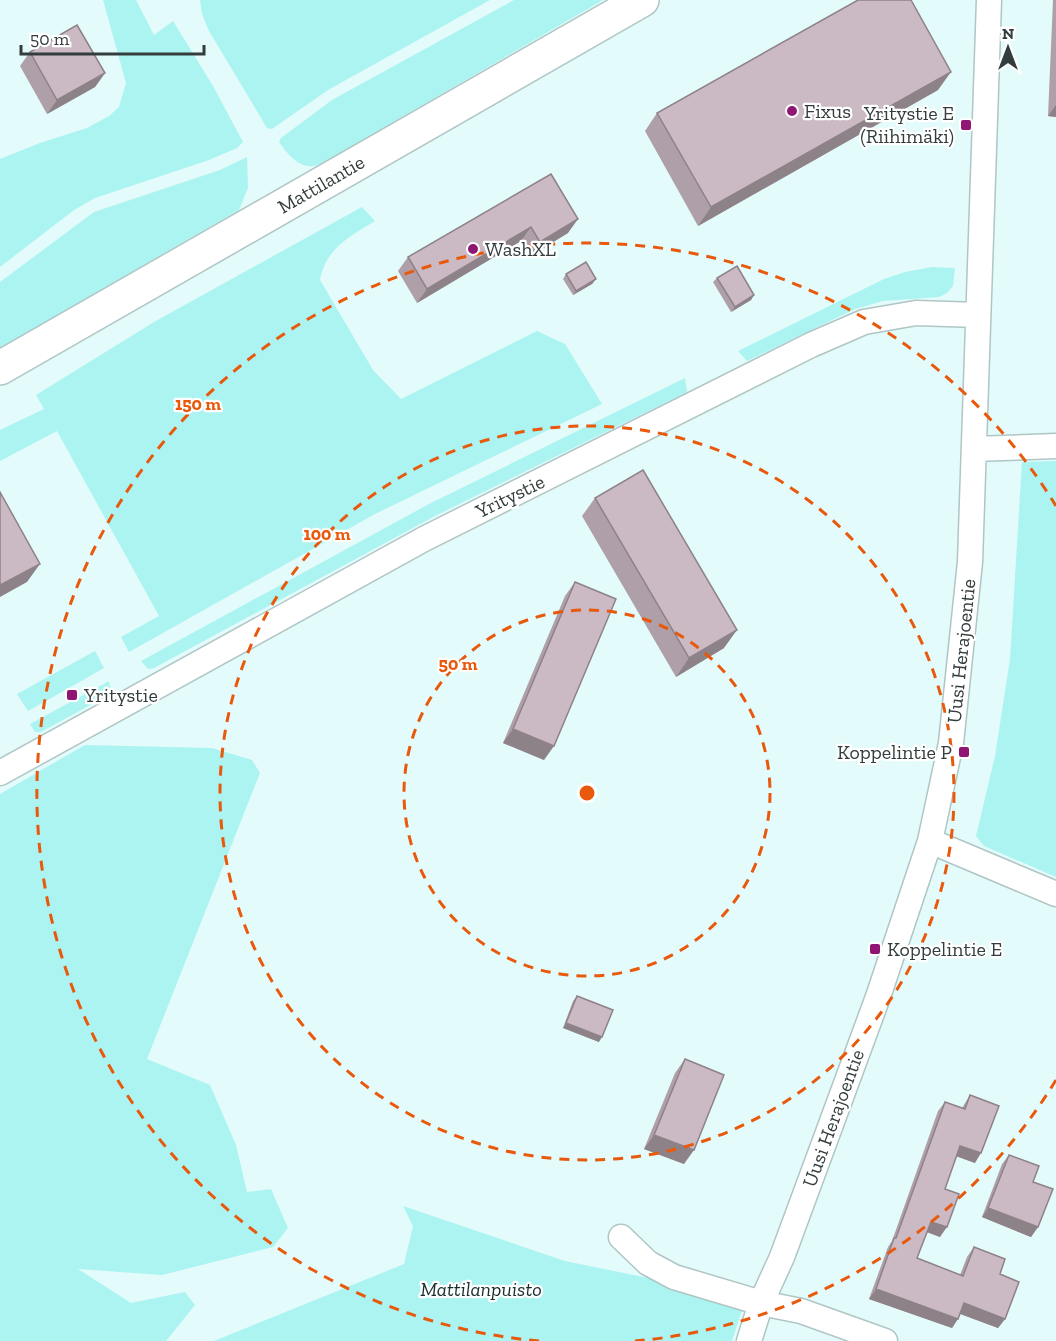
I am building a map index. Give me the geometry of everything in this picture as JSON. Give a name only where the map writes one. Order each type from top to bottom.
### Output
[{"type":"street","name":"Mattilantie","points":[[0,368],[642,0]]},
{"type":"street","name":"Uusi Herajoentie","points":[[750,1341],[761,1303],[782,1257],[871,1016],[930,841],[951,743],[970,562],[989,0]]},
{"type":"street","name":"Yritystie","points":[[0,773],[424,539],[811,345],[864,322],[916,313],[978,315]]},
{"type":"street","points":[[975,449],[1056,446]]},
{"type":"street","points":[[930,841],[1056,894]]},
{"type":"street","points":[[621,1237],[648,1263],[674,1277],[761,1303],[801,1311],[885,1341]]},
{"type":"green space","points":[[103,0],[136,0],[154,35],[173,21],[213,86],[243,142],[237,148],[209,160],[95,198],[74,210],[0,267],[0,159],[87,128],[109,116],[119,107],[126,83]]},
{"type":"green space","points":[[200,0],[490,0],[328,90],[272,129],[267,128],[209,31],[202,14]]},
{"type":"green space","points":[[514,0],[603,0],[321,164],[302,165],[293,159],[279,142],[281,138],[332,100]]},
{"type":"green space","points":[[247,157],[248,188],[239,210],[0,348],[0,282],[94,212],[220,170]]},
{"type":"green space","points":[[362,207],[375,221],[348,238],[333,251],[320,280],[373,370],[401,399],[537,331],[565,344],[602,404],[375,514],[129,652],[121,637],[159,616],[57,431],[0,461],[0,430],[44,409],[36,395],[154,322]]},
{"type":"green space","points":[[932,267],[955,268],[953,286],[939,297],[883,301],[855,309],[747,361],[738,351],[884,279]]},
{"type":"green space","points":[[685,378],[687,392],[435,516],[154,668],[148,669],[141,661],[429,504]]},
{"type":"green space","points":[[1056,461],[1056,877],[984,846],[976,836],[995,756],[1010,659],[1022,462]]},
{"type":"green space","points":[[95,651],[104,668],[28,711],[17,694]]},
{"type":"green space","points":[[109,681],[111,692],[105,697],[41,732],[35,732],[30,724]]},
{"type":"green space","points":[[85,745],[212,748],[252,760],[260,773],[147,1059],[210,1085],[236,1145],[247,1192],[271,1189],[288,1228],[273,1247],[162,1275],[78,1269],[131,1303],[185,1292],[195,1305],[166,1341],[0,1341],[0,794]]},
{"type":"green space","name":"Mattilanpuisto","points":[[403,1206],[565,1261],[673,1283],[743,1307],[732,1341],[214,1341],[404,1264],[413,1226]]},
{"type":"building","name":"Fixus","points":[[858,0],[911,0],[951,72],[711,207],[657,113]]},
{"type":"building","points":[[77,25],[105,73],[57,100],[30,52]]},
{"type":"building","name":"WashXL","points":[[551,174],[578,219],[540,242],[531,227],[427,289],[408,257]]},
{"type":"building","points":[[586,262],[596,279],[576,291],[566,274]]},
{"type":"building","points":[[737,266],[754,295],[735,307],[717,278]]},
{"type":"building","points":[[643,470],[737,630],[689,658],[595,498]]},
{"type":"building","points":[[0,492],[40,564],[0,585]]},
{"type":"building","points":[[575,582],[616,599],[554,746],[513,729]]},
{"type":"building","points":[[577,996],[613,1010],[602,1037],[566,1023]]},
{"type":"building","points":[[685,1059],[724,1075],[694,1150],[654,1135]]},
{"type":"building","points":[[970,1095],[999,1106],[981,1153],[960,1146],[945,1189],[959,1194],[947,1227],[931,1222],[917,1258],[963,1276],[974,1247],[1005,1259],[1000,1274],[1019,1282],[1005,1319],[964,1303],[958,1319],[876,1289],[945,1102],[965,1109]]},
{"type":"building","points":[[1009,1155],[1039,1166],[1033,1182],[1053,1189],[1038,1227],[988,1208]]},
{"type":"place","name":"Fixus","points":[[792,111]]},
{"type":"place","name":"Yritystie E (Riihimäki)","points":[[966,125]]},
{"type":"place","name":"WashXL","points":[[473,249]]},
{"type":"place","name":"Yritystie","points":[[72,695]]},
{"type":"place","name":"Koppelintie P","points":[[964,752]]},
{"type":"place","name":"Koppelintie E","points":[[875,949]]}]
